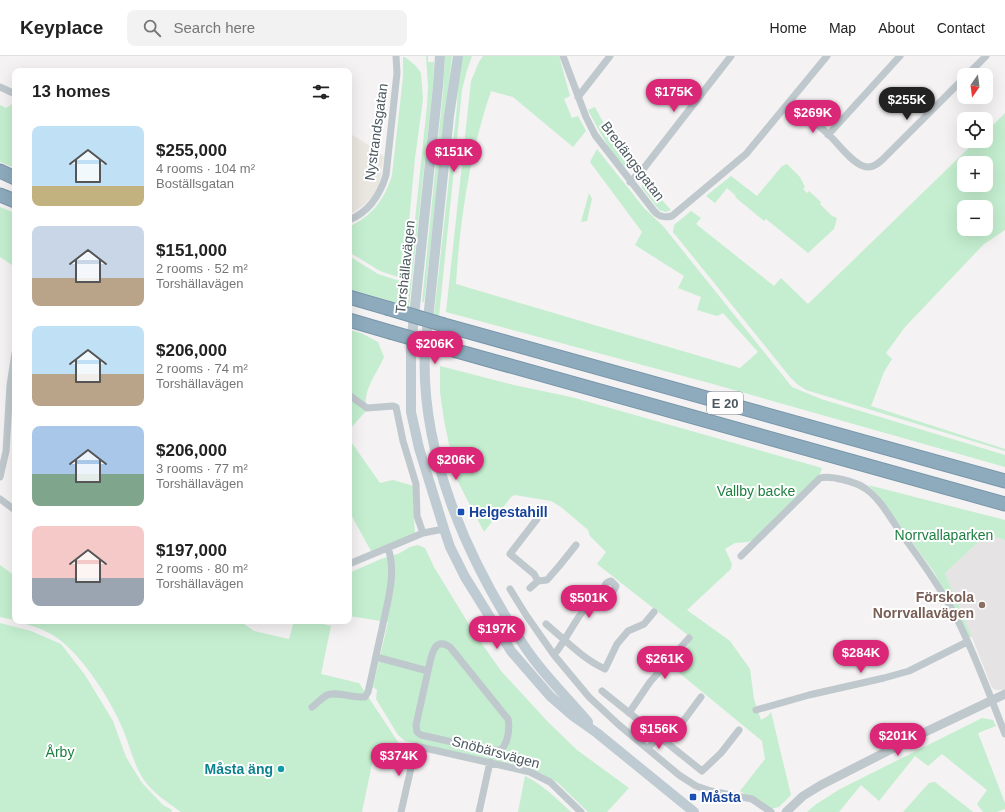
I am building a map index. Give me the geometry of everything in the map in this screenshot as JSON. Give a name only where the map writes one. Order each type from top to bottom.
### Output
[{"type":"highway","points":[[0,171],[12,177]]},
{"type":"highway","points":[[0,195],[12,201]]},
{"type":"highway","name":"E 20","points":[[352,298],[444,325],[1005,481]]},
{"type":"highway","name":"E 20","points":[[352,321],[1005,504]]},
{"type":"main road","name":"Torshällavägen","points":[[440,56],[411,345],[411,412],[420,448],[450,547],[465,577],[511,651],[550,696],[573,716],[598,733],[694,812]]},
{"type":"main road","name":"Torshällavägen","points":[[458,56],[449,116],[424,368],[428,415],[433,447],[450,500],[479,569],[521,642],[557,688],[598,733]]},
{"type":"main road","points":[[444,529],[459,522]]},
{"type":"street","name":"Nystrandsgatan","points":[[352,218],[361,214],[374,201],[381,189],[386,175],[397,74],[396,56]]},
{"type":"street","name":"Bredängsgatan","points":[[563,56],[578,97],[595,135],[657,215],[665,218],[672,216],[746,154],[826,56]]},
{"type":"street","points":[[578,97],[610,56]]},
{"type":"street","points":[[630,182],[644,168],[731,56]]},
{"type":"street","points":[[828,135],[900,56]]},
{"type":"street","points":[[974,68],[986,56]]},
{"type":"street","points":[[790,101],[856,162],[862,166],[872,167],[877,165],[957,85]]},
{"type":"street","points":[[0,87],[12,93]]},
{"type":"street","points":[[0,477],[6,451],[12,372]]},
{"type":"street","points":[[352,397],[367,408],[393,406],[396,408],[403,441],[416,484],[417,516],[423,533]]},
{"type":"street","points":[[741,556],[820,478],[827,476],[861,485],[874,495],[932,577],[958,621],[1005,734]]},
{"type":"street","points":[[0,499],[12,508]]},
{"type":"street","points":[[537,519],[510,554],[534,574],[538,581]]},
{"type":"street","points":[[352,563],[423,533],[444,529]]},
{"type":"street","points":[[530,588],[538,581],[547,580],[576,545]]},
{"type":"street","points":[[312,707],[328,694],[358,698],[365,697],[368,692],[389,595],[392,565],[388,548]]},
{"type":"street","points":[[510,589],[529,620],[554,655],[589,697],[619,725],[696,786],[710,791],[752,799],[771,812]]},
{"type":"street","points":[[557,651],[581,614],[604,589]]},
{"type":"street","points":[[546,624],[598,666],[605,668],[617,644],[628,631],[644,624],[654,612]]},
{"type":"street","points":[[629,712],[650,682],[689,638]]},
{"type":"street","points":[[756,710],[809,695],[909,671],[967,642]]},
{"type":"street","points":[[445,643],[450,647],[508,719],[509,726],[504,747],[501,750],[488,750],[421,735],[417,732],[416,725],[428,671],[434,648],[437,644],[445,643]]},
{"type":"street","points":[[376,658],[428,671]]},
{"type":"street","points":[[602,691],[702,771],[721,753],[739,730]]},
{"type":"street","points":[[786,812],[803,796],[821,785],[921,734],[1005,694]]},
{"type":"street","points":[[667,743],[701,697]]},
{"type":"street","points":[[650,746],[658,737]]},
{"type":"street","name":"Snöbärsvägen","points":[[401,812],[416,746],[524,770],[538,775],[550,782],[581,812]]},
{"type":"street","points":[[479,812],[490,762]]},
{"type":"shaded area","points":[[352,135],[384,157],[379,184],[373,196],[364,205],[352,213]]},
{"type":"shaded area","name":"Förskola Norrvallavägen","points":[[987,534],[1005,540],[1005,690],[997,690],[992,688],[945,573]]},
{"type":"green space","points":[[426,56],[428,56],[428,62],[434,62],[433,86],[409,307],[406,307],[427,105],[428,87]]},
{"type":"green space","points":[[445,56],[452,56],[425,295],[424,302],[422,302],[443,92]]},
{"type":"green space","points":[[459,56],[472,56],[462,90],[439,316],[434,315],[457,106]]},
{"type":"green space","points":[[483,56],[559,56],[570,96],[564,99],[572,118],[578,116],[586,131],[573,147],[513,97],[491,91],[477,138],[467,186],[460,235],[456,284],[740,368],[758,352],[723,313],[717,316],[697,310],[701,297],[678,288],[684,276],[635,245],[642,232],[590,162],[597,149],[644,208],[663,226],[792,387],[821,399],[1005,455],[1005,467],[713,384],[446,312],[471,81]]},
{"type":"green space","points":[[403,57],[405,57],[416,66],[421,73],[423,99],[415,158],[404,276],[401,278],[380,271],[352,254],[352,226],[371,212],[386,192],[389,184],[392,175],[403,77]]},
{"type":"green space","points":[[12,104],[12,167],[0,162],[0,105],[6,108]]},
{"type":"green space","points":[[595,107],[614,139],[638,168],[630,170],[625,167],[613,153],[588,110]]},
{"type":"green space","points":[[1005,113],[1005,230],[984,244],[905,327],[886,353],[892,359],[884,372],[871,406],[1005,449],[1005,451],[806,390],[790,377],[673,232],[674,225],[691,211],[701,218],[696,224],[774,286],[781,278],[808,304],[957,159],[957,192],[993,192],[993,156],[961,156],[969,148],[993,148],[993,125]]},
{"type":"green space","points":[[787,164],[800,177],[805,187],[803,189],[807,193],[809,191],[821,202],[820,204],[832,216],[837,218],[834,229],[808,253],[766,219],[764,221],[735,197],[736,196],[727,188],[715,203],[706,196],[731,176],[757,196],[782,166]]},
{"type":"green space","points":[[642,178],[671,210],[666,212],[659,210],[642,188]]},
{"type":"green space","points":[[589,193],[592,199],[587,221],[581,222]]},
{"type":"green space","points":[[0,207],[12,212],[12,265],[0,257]]},
{"type":"green space","points":[[352,258],[378,274],[400,281],[403,285],[401,304],[352,290]]},
{"type":"green space","points":[[352,331],[361,333],[378,342],[384,357],[370,383],[366,396],[366,411],[352,427]]},
{"type":"green space","name":"Vallby backe","points":[[440,366],[514,385],[571,397],[822,468],[820,474],[753,540],[735,543],[725,549],[732,564],[731,569],[687,610],[730,641],[750,669],[754,699],[761,720],[768,716],[771,712],[791,795],[779,807],[771,809],[740,791],[765,759],[762,741],[672,667],[689,644],[689,636],[597,564],[606,552],[590,536],[588,530],[561,507],[551,501],[515,495],[511,497],[484,532],[456,478],[440,392]]},
{"type":"green space","points":[[352,443],[380,483],[393,480],[414,486],[413,503],[415,534],[371,551],[352,516]]},
{"type":"green space","name":"Norrvallaparken","points":[[868,485],[1005,520],[1005,540],[987,534],[945,573],[972,637],[969,637],[934,572],[878,495]]},
{"type":"green space","points":[[418,545],[425,548],[434,567],[473,631],[501,671],[548,722],[577,750],[629,788],[607,812],[588,812],[558,783],[541,773],[405,741],[398,735],[376,699],[377,690],[373,687],[388,622],[352,616],[352,572],[381,559],[398,554],[410,547]]},
{"type":"green space","points":[[0,565],[12,574],[12,619],[0,617]]},
{"type":"green space","name":"Årby","points":[[0,623],[31,631],[61,644],[85,675],[113,721],[126,757],[142,783],[163,805],[172,810],[171,812],[0,812]]},
{"type":"green space","points":[[26,624],[244,624],[254,631],[289,639],[293,624],[323,624],[331,626],[321,674],[359,683],[398,742],[398,749],[376,745],[362,812],[181,812],[156,793],[140,774],[116,715],[92,675],[62,641],[39,628]]},
{"type":"green space","points":[[982,718],[993,720],[996,726],[978,733],[1005,803],[1005,809],[997,812],[983,812],[977,804],[987,790],[942,754],[928,766],[915,756],[879,801],[861,785],[839,812],[807,812],[840,789]]},
{"type":"green space","points":[[525,776],[544,788],[571,812],[518,812]]},
{"type":"green space","points":[[935,782],[973,812],[903,812],[929,783]]},
{"type":"place","name":"Helgestahill","points":[[461,512]]},
{"type":"place","name":"Förskola Norrvallavägen","points":[[982,605]]},
{"type":"place","name":"Måsta äng","points":[[281,769]]},
{"type":"place","name":"Måsta","points":[[693,797]]}]
